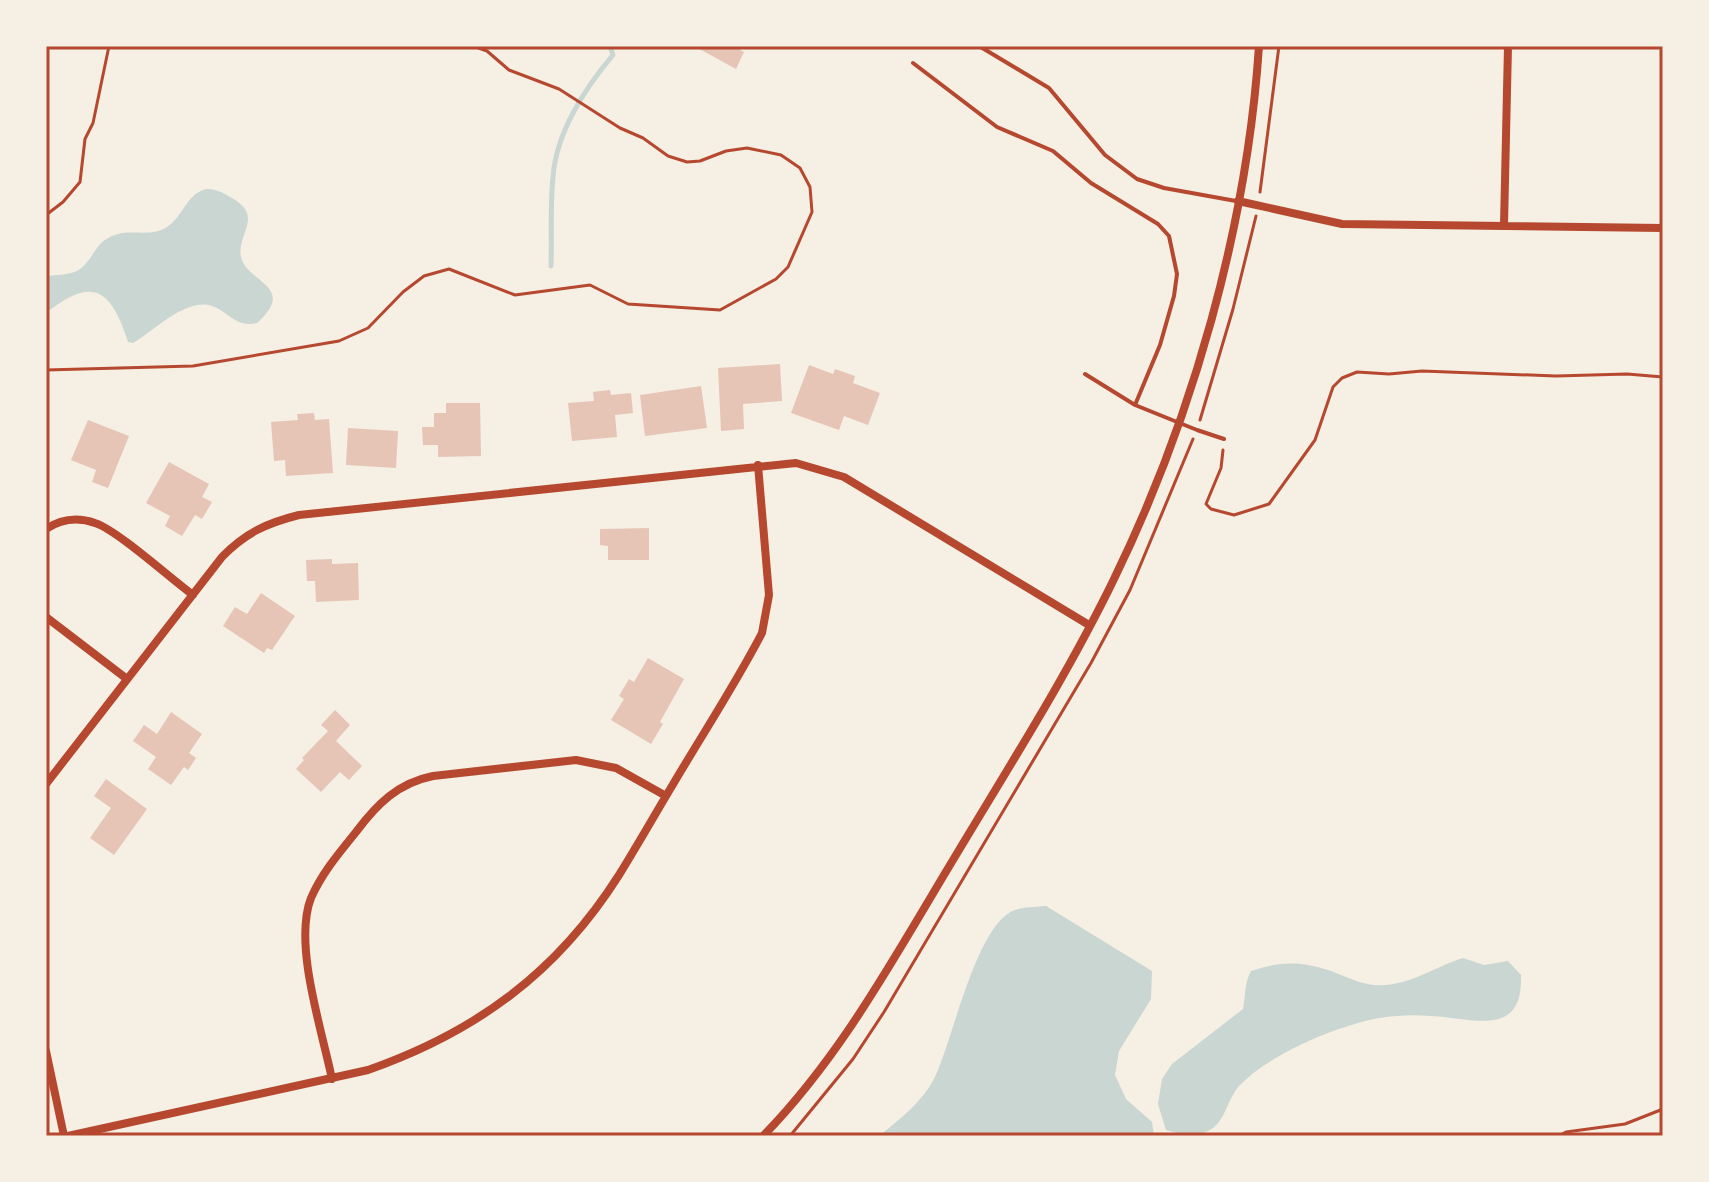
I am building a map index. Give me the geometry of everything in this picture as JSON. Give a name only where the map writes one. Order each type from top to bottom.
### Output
[{"type":"street","points":[[763,1136],[816,1078],[857,1020],[1049,700],[1114,579],[1165,460],[1207,333],[1238,201],[1259,46]]},
{"type":"street","points":[[1504,225],[1508,46]]},
{"type":"street","points":[[1238,201],[1342,224],[1663,228]]},
{"type":"street","points":[[46,784],[222,557],[248,533],[299,515],[796,463],[844,477],[1089,625]]},
{"type":"street","points":[[46,1051],[66,1136],[332,1079],[404,1057],[442,1040],[486,1014],[529,982],[566,946],[618,876],[762,633],[769,595],[758,465]]},
{"type":"street","points":[[46,529],[72,519],[96,523],[193,595]]},
{"type":"street","points":[[46,617],[127,679]]},
{"type":"street","points":[[332,1079],[307,959],[306,918],[310,901],[324,872],[385,798],[419,779],[433,776],[576,760],[616,768],[666,796]]},
{"type":"lane","points":[[979,46],[1049,88],[1105,155],[1137,179],[1179,191],[1238,201]]},
{"type":"lane","points":[[913,63],[997,127],[1053,151],[1091,183],[1158,224],[1169,236],[1177,274],[1174,296],[1160,345],[1135,405]]},
{"type":"lane","points":[[1085,374],[1135,405],[1224,439]]},
{"type":"path","points":[[46,215],[63,202],[80,182],[85,139],[93,123],[109,46]]},
{"type":"path","points":[[46,370],[193,366],[339,341],[368,328],[403,292],[424,276],[449,269],[515,295],[590,285],[628,304],[720,310],[776,279],[788,267],[812,212],[810,187],[800,168],[781,155],[747,148],[726,151],[700,161],[687,162],[668,156],[570,95],[509,70],[487,51],[473,46]]},
{"type":"path","points":[[1224,439],[1221,468],[1206,504],[1211,509],[1234,515],[1269,504],[1315,440],[1333,387],[1342,378],[1357,372],[1556,376],[1627,374],[1663,377]]},
{"type":"path","points":[[1558,1136],[1566,1132],[1625,1124],[1663,1109]]},
{"type":"shaded area","points":[[206,189],[224,194],[241,204],[246,211],[248,218],[241,257],[245,266],[267,286],[273,301],[257,323],[233,319],[212,306],[192,306],[133,343],[128,342],[107,299],[98,293],[76,294],[46,313],[46,276],[77,271],[101,243],[112,236],[154,232],[167,227],[193,196]]},
{"type":"shaded area","points":[[1046,906],[1152,971],[1151,999],[1119,1051],[1115,1075],[1126,1099],[1152,1122],[1154,1136],[879,1136],[917,1103],[934,1079],[977,959],[1001,919],[1015,910]]},
{"type":"shaded area","points":[[1463,958],[1484,965],[1508,961],[1521,975],[1514,1009],[1504,1017],[1492,1020],[1394,1016],[1343,1028],[1294,1048],[1251,1075],[1235,1091],[1214,1128],[1198,1134],[1166,1130],[1158,1104],[1162,1079],[1172,1064],[1243,1009],[1251,971],[1272,965],[1301,964],[1364,983],[1386,985],[1406,981]]},
{"type":"building","points":[[694,46],[734,46],[744,52],[736,69]]},
{"type":"building","points":[[780,364],[782,401],[743,404],[744,429],[721,431],[718,368]]},
{"type":"building","points":[[809,365],[833,374],[835,369],[855,376],[853,383],[880,393],[868,425],[844,416],[839,430],[791,413]]},
{"type":"building","points":[[701,386],[707,428],[645,436],[640,395]]},
{"type":"building","points":[[610,390],[611,395],[631,393],[633,413],[615,415],[617,437],[572,441],[568,403],[594,401],[593,392]]},
{"type":"building","points":[[446,403],[480,403],[481,456],[438,457],[438,445],[423,445],[422,427],[434,427],[434,413],[446,413]]},
{"type":"building","points":[[314,413],[315,420],[329,419],[333,473],[286,476],[285,460],[274,461],[271,422],[298,420],[297,414]]},
{"type":"building","points":[[88,420],[129,436],[108,488],[92,482],[96,470],[71,460]]},
{"type":"building","points":[[348,428],[398,431],[396,468],[346,465]]},
{"type":"building","points":[[169,462],[209,484],[202,497],[212,502],[202,519],[195,515],[182,536],[165,526],[170,516],[146,503]]},
{"type":"building","points":[[649,528],[649,560],[608,560],[608,546],[600,545],[600,529]]},
{"type":"building","points":[[332,559],[332,564],[358,563],[359,600],[316,602],[315,581],[307,581],[306,560]]},
{"type":"building","points":[[261,593],[295,616],[272,650],[267,648],[264,653],[223,626],[235,607],[247,614]]},
{"type":"building","points":[[648,658],[684,679],[651,744],[611,720],[624,699],[619,696],[629,679],[634,682]]},
{"type":"building","points":[[335,710],[350,725],[336,741],[362,766],[349,780],[340,772],[321,792],[296,769],[304,760],[302,758],[328,731],[321,725]]},
{"type":"building","points":[[171,712],[202,734],[189,753],[196,758],[188,770],[184,767],[171,785],[148,769],[156,757],[133,741],[144,725],[157,734]]},
{"type":"building","points":[[106,779],[147,809],[114,855],[90,838],[111,808],[94,796]]},
{"type":"waterway","points":[[551,266],[555,160],[574,112],[613,55],[610,46]]}]
